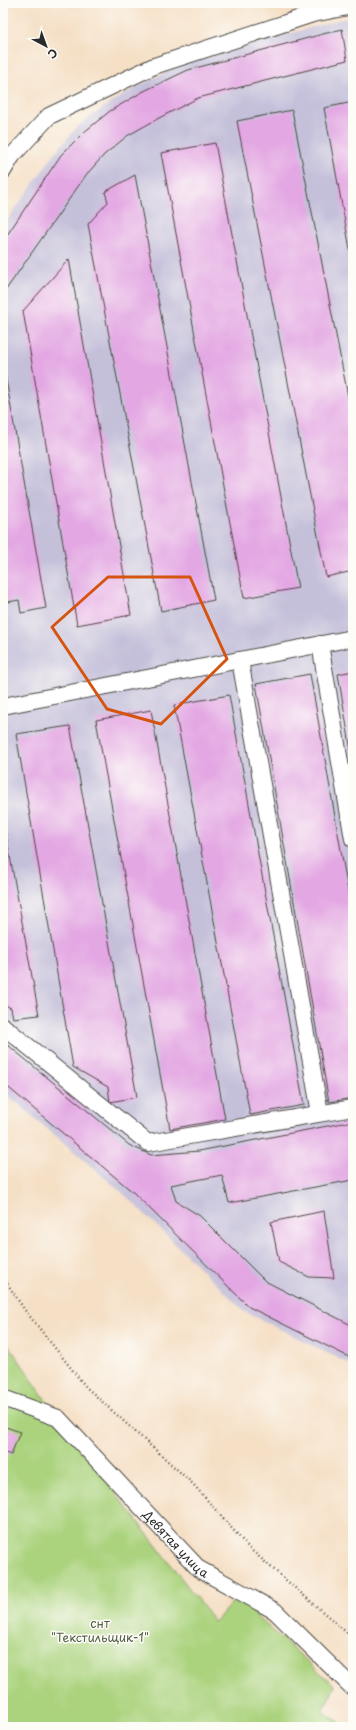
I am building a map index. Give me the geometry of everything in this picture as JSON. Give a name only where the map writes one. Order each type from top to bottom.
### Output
[{"type":"lane","points":[[3,170],[12,156],[49,116],[154,66],[313,14],[353,6]]},
{"type":"lane","points":[[3,706],[353,638]]},
{"type":"lane","points":[[320,644],[353,839]]},
{"type":"lane","points":[[240,660],[320,1113]]},
{"type":"lane","points":[[3,1026],[148,1144],[353,1108]]},
{"type":"lane","name":"Девятая улица","points":[[3,1398],[58,1418],[199,1569],[275,1611],[353,1688]]},
{"type":"path","points":[[3,1277],[24,1309],[86,1387],[193,1484],[250,1549],[353,1638]]},
{"type":"highlighted area","points":[[108,577],[190,577],[227,659],[161,724],[107,709],[52,627]]},
{"type":"shaded area","points":[[346,18],[353,59],[353,1366],[244,1311],[126,1196],[3,1091],[3,226],[55,153],[78,126],[138,86],[184,63]]},
{"type":"green space","name":"снт \"Текстильщик-1\"","points":[[3,1337],[58,1418],[215,1622],[236,1598],[335,1686],[322,1711],[347,1727],[13,1727],[3,1723]]},
{"type":"building","points":[[342,29],[347,60],[198,98],[127,136],[104,155],[86,175],[3,294],[3,241],[61,155],[83,133],[110,111],[144,91],[188,70]]},
{"type":"building","points":[[353,102],[353,260],[352,260],[324,108]]},
{"type":"building","points":[[292,110],[353,422],[353,571],[326,577],[237,121]]},
{"type":"building","points":[[215,143],[298,588],[244,598],[161,153]]},
{"type":"building","points":[[135,175],[214,600],[161,611],[88,224],[108,202],[105,192]]},
{"type":"building","points":[[69,259],[131,615],[77,625],[23,311]]},
{"type":"building","points":[[3,362],[46,608],[21,613],[19,600],[3,603]]},
{"type":"building","points":[[353,671],[353,756],[352,757],[338,674]]},
{"type":"building","points":[[310,674],[353,919],[353,1098],[329,1102],[256,684]]},
{"type":"building","points":[[229,695],[304,1105],[250,1115],[174,705]]},
{"type":"building","points":[[151,710],[225,1119],[170,1129],[96,720]]},
{"type":"building","points":[[70,726],[137,1097],[110,1102],[108,1087],[73,1067],[16,734]]},
{"type":"building","points":[[3,818],[39,1015],[13,1018],[11,1008],[3,1004]]},
{"type":"building","points":[[3,1041],[129,1145],[151,1155],[199,1151],[353,1121],[353,1180],[229,1203],[222,1175],[171,1185],[176,1201],[200,1216],[265,1281],[353,1326],[353,1359],[249,1307],[134,1193],[3,1083]]},
{"type":"building","points":[[324,1211],[334,1278],[309,1277],[279,1262],[271,1222]]},
{"type":"building","points":[[3,1426],[20,1432],[11,1455],[3,1452]]}]
